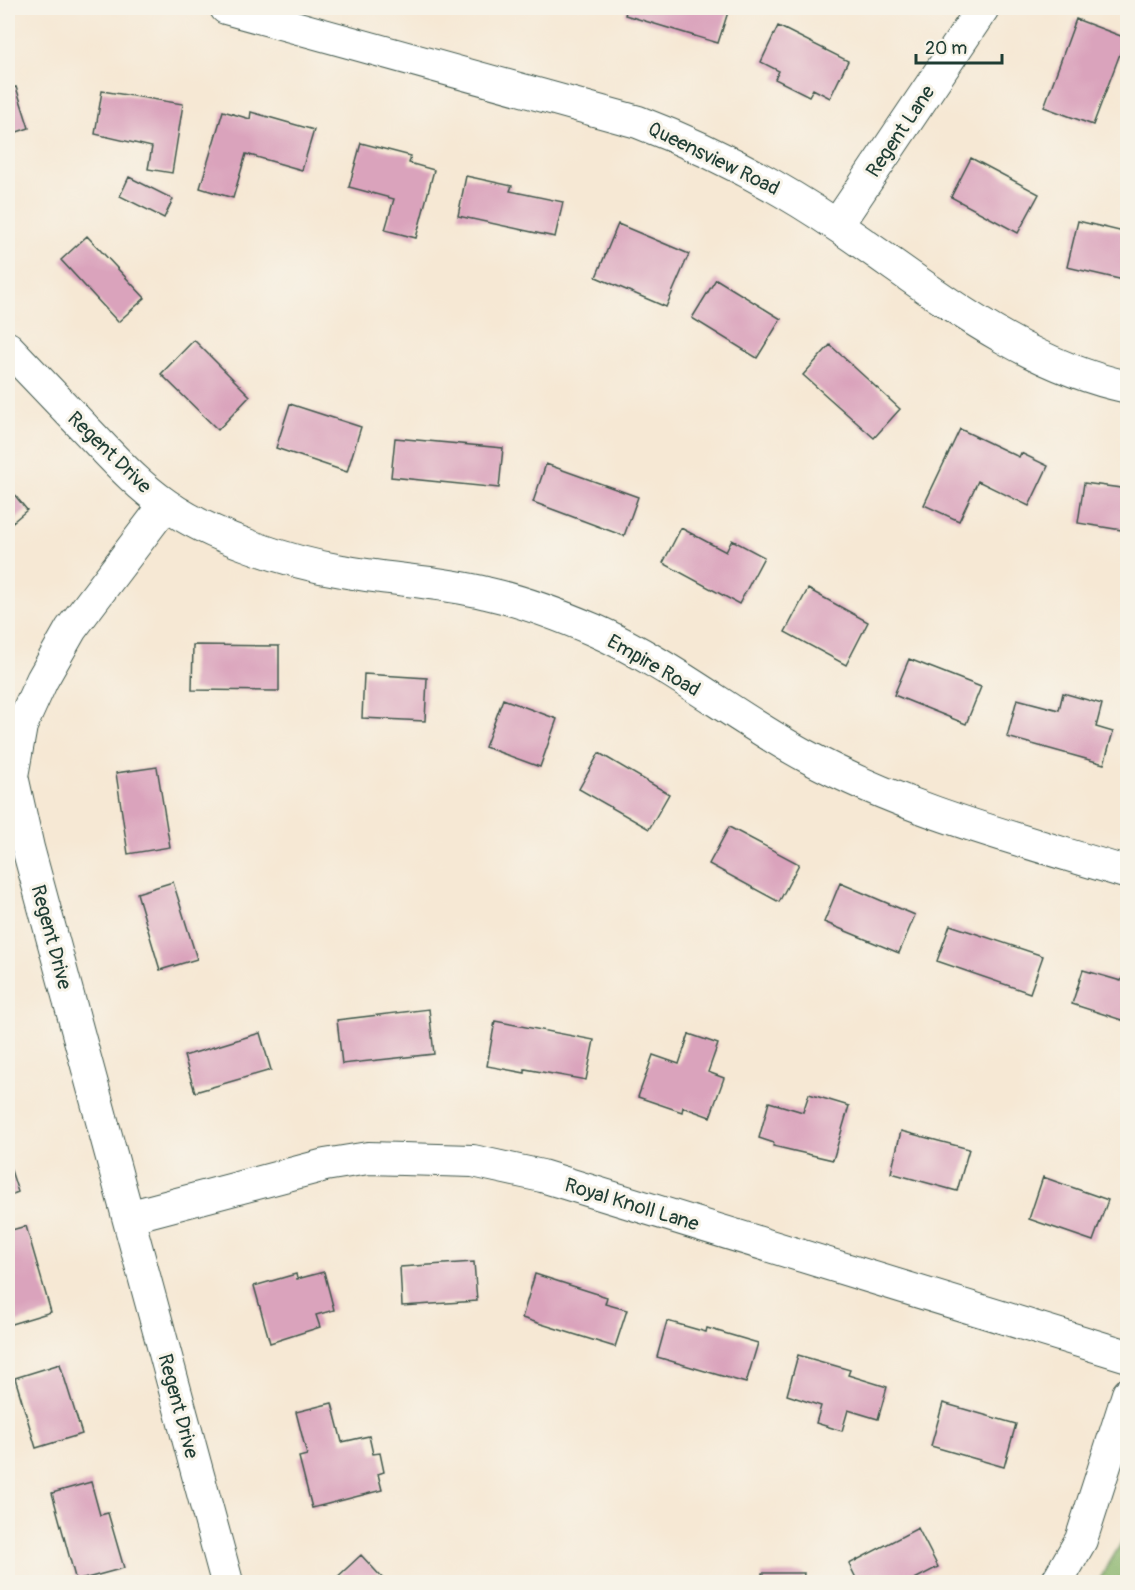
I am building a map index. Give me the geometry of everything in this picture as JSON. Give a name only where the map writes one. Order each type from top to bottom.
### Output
[{"type":"street","name":"Queensview Road","points":[[226,8],[638,122],[728,160],[837,225],[967,316],[1008,341],[1077,373],[1128,387]]},
{"type":"street","name":"Regent Lane","points":[[837,225],[983,8]]},
{"type":"street","name":"Regent Drive","points":[[8,348],[124,470],[165,505],[71,629],[42,680],[21,726],[10,775],[28,849],[227,1582]]},
{"type":"street","name":"Empire Road","points":[[165,505],[238,541],[292,560],[341,571],[488,593],[544,610],[596,631],[805,756],[878,792],[932,813],[1128,873]]},
{"type":"street","name":"Royal Knoll Lane","points":[[128,1217],[325,1165],[368,1158],[422,1157],[473,1161],[542,1176],[1128,1356]]},
{"type":"street","points":[[1057,1582],[1081,1540],[1128,1394]]},
{"type":"green space","points":[[1127,1533],[1127,1582],[1098,1582]]},
{"type":"building","points":[[627,8],[729,9],[718,43],[625,15]]},
{"type":"building","points":[[1076,19],[1126,38],[1093,125],[1044,107]]},
{"type":"building","points":[[778,26],[848,61],[830,98],[813,89],[809,96],[775,79],[779,71],[761,62]]},
{"type":"building","points":[[16,87],[29,128],[8,135],[8,89]]},
{"type":"building","points":[[102,91],[183,104],[172,173],[148,169],[152,147],[95,134]]},
{"type":"building","points":[[223,111],[250,119],[251,112],[314,130],[302,170],[246,154],[233,198],[200,188]]},
{"type":"building","points":[[361,143],[411,156],[409,163],[434,170],[416,238],[385,230],[394,199],[349,187]]},
{"type":"building","points":[[971,158],[1039,194],[1018,233],[951,197]]},
{"type":"building","points":[[466,176],[512,186],[510,191],[563,202],[555,237],[458,216]]},
{"type":"building","points":[[129,177],[173,199],[164,218],[120,196]]},
{"type":"building","points":[[1078,221],[1128,233],[1128,281],[1067,267]]},
{"type":"building","points":[[618,224],[689,254],[666,307],[596,277]]},
{"type":"building","points":[[87,236],[145,298],[118,322],[61,260]]},
{"type":"building","points":[[716,279],[781,319],[757,358],[692,318]]},
{"type":"building","points":[[194,340],[250,396],[218,430],[161,374]]},
{"type":"building","points":[[830,345],[900,409],[874,438],[803,375]]},
{"type":"building","points":[[290,404],[361,427],[347,472],[276,448]]},
{"type":"building","points":[[960,429],[1019,457],[1021,453],[1048,466],[1029,506],[978,481],[959,521],[924,505]]},
{"type":"building","points":[[395,438],[503,448],[499,488],[391,477]]},
{"type":"building","points":[[546,464],[638,497],[624,536],[533,502]]},
{"type":"building","points":[[1084,483],[1128,489],[1128,531],[1078,523]]},
{"type":"building","points":[[8,487],[27,510],[8,526]]},
{"type":"building","points":[[681,528],[726,552],[732,540],[764,557],[739,604],[663,563]]},
{"type":"building","points":[[808,589],[868,622],[846,665],[785,632]]},
{"type":"building","points":[[193,645],[279,646],[279,691],[192,690]]},
{"type":"building","points":[[909,659],[981,687],[966,724],[894,695]]},
{"type":"building","points":[[364,674],[427,678],[425,721],[362,718]]},
{"type":"building","points":[[1063,693],[1102,704],[1096,727],[1113,732],[1104,764],[1007,737],[1017,699],[1059,710]]},
{"type":"building","points":[[503,699],[557,719],[540,767],[485,747]]},
{"type":"building","points":[[599,753],[669,794],[649,829],[579,789]]},
{"type":"building","points":[[157,767],[170,847],[128,854],[116,773]]},
{"type":"building","points":[[729,827],[799,864],[779,902],[709,864]]},
{"type":"building","points":[[173,882],[197,959],[160,970],[137,893]]},
{"type":"building","points":[[840,883],[915,915],[899,953],[824,922]]},
{"type":"building","points":[[950,925],[1043,956],[1030,993],[937,961]]},
{"type":"building","points":[[1083,970],[1121,981],[1122,978],[1128,980],[1128,1022],[1072,1004]]},
{"type":"building","points":[[429,1009],[434,1054],[342,1064],[337,1020]]},
{"type":"building","points":[[495,1021],[594,1040],[586,1080],[525,1069],[525,1073],[487,1066]]},
{"type":"building","points":[[260,1033],[271,1070],[195,1092],[184,1056]]},
{"type":"building","points":[[689,1034],[718,1044],[708,1072],[724,1078],[710,1117],[683,1107],[682,1112],[638,1097],[653,1055],[679,1064]]},
{"type":"building","points":[[809,1094],[849,1106],[833,1160],[773,1146],[774,1143],[759,1138],[769,1102],[803,1112]]},
{"type":"building","points":[[901,1131],[969,1149],[957,1191],[891,1173]]},
{"type":"building","points":[[8,1161],[18,1192],[8,1196]]},
{"type":"building","points":[[1043,1177],[1108,1200],[1093,1241],[1029,1219]]},
{"type":"building","points":[[26,1226],[51,1312],[8,1325],[8,1231]]},
{"type":"building","points":[[474,1262],[477,1301],[402,1306],[400,1267]]},
{"type":"building","points":[[324,1272],[334,1310],[316,1315],[320,1327],[270,1343],[254,1286],[296,1274],[297,1279]]},
{"type":"building","points":[[535,1274],[607,1297],[605,1304],[627,1310],[615,1347],[522,1318]]},
{"type":"building","points":[[667,1321],[706,1332],[707,1328],[758,1343],[746,1383],[657,1357]]},
{"type":"building","points":[[798,1355],[850,1370],[848,1375],[887,1387],[878,1419],[848,1410],[842,1431],[816,1423],[821,1406],[787,1395]]},
{"type":"building","points":[[60,1364],[82,1434],[36,1448],[15,1378]]},
{"type":"building","points":[[332,1403],[342,1442],[369,1436],[373,1454],[380,1453],[384,1472],[378,1474],[382,1490],[312,1508],[299,1457],[307,1455],[296,1412]]},
{"type":"building","points":[[943,1403],[1016,1424],[1004,1467],[931,1446]]},
{"type":"building","points":[[91,1482],[100,1515],[108,1513],[124,1568],[76,1581],[52,1493]]},
{"type":"building","points":[[918,1528],[938,1567],[909,1582],[858,1582],[849,1564]]},
{"type":"building","points":[[361,1555],[386,1582],[332,1582]]},
{"type":"building","points":[[762,1573],[804,1573],[803,1582],[762,1582]]}]
